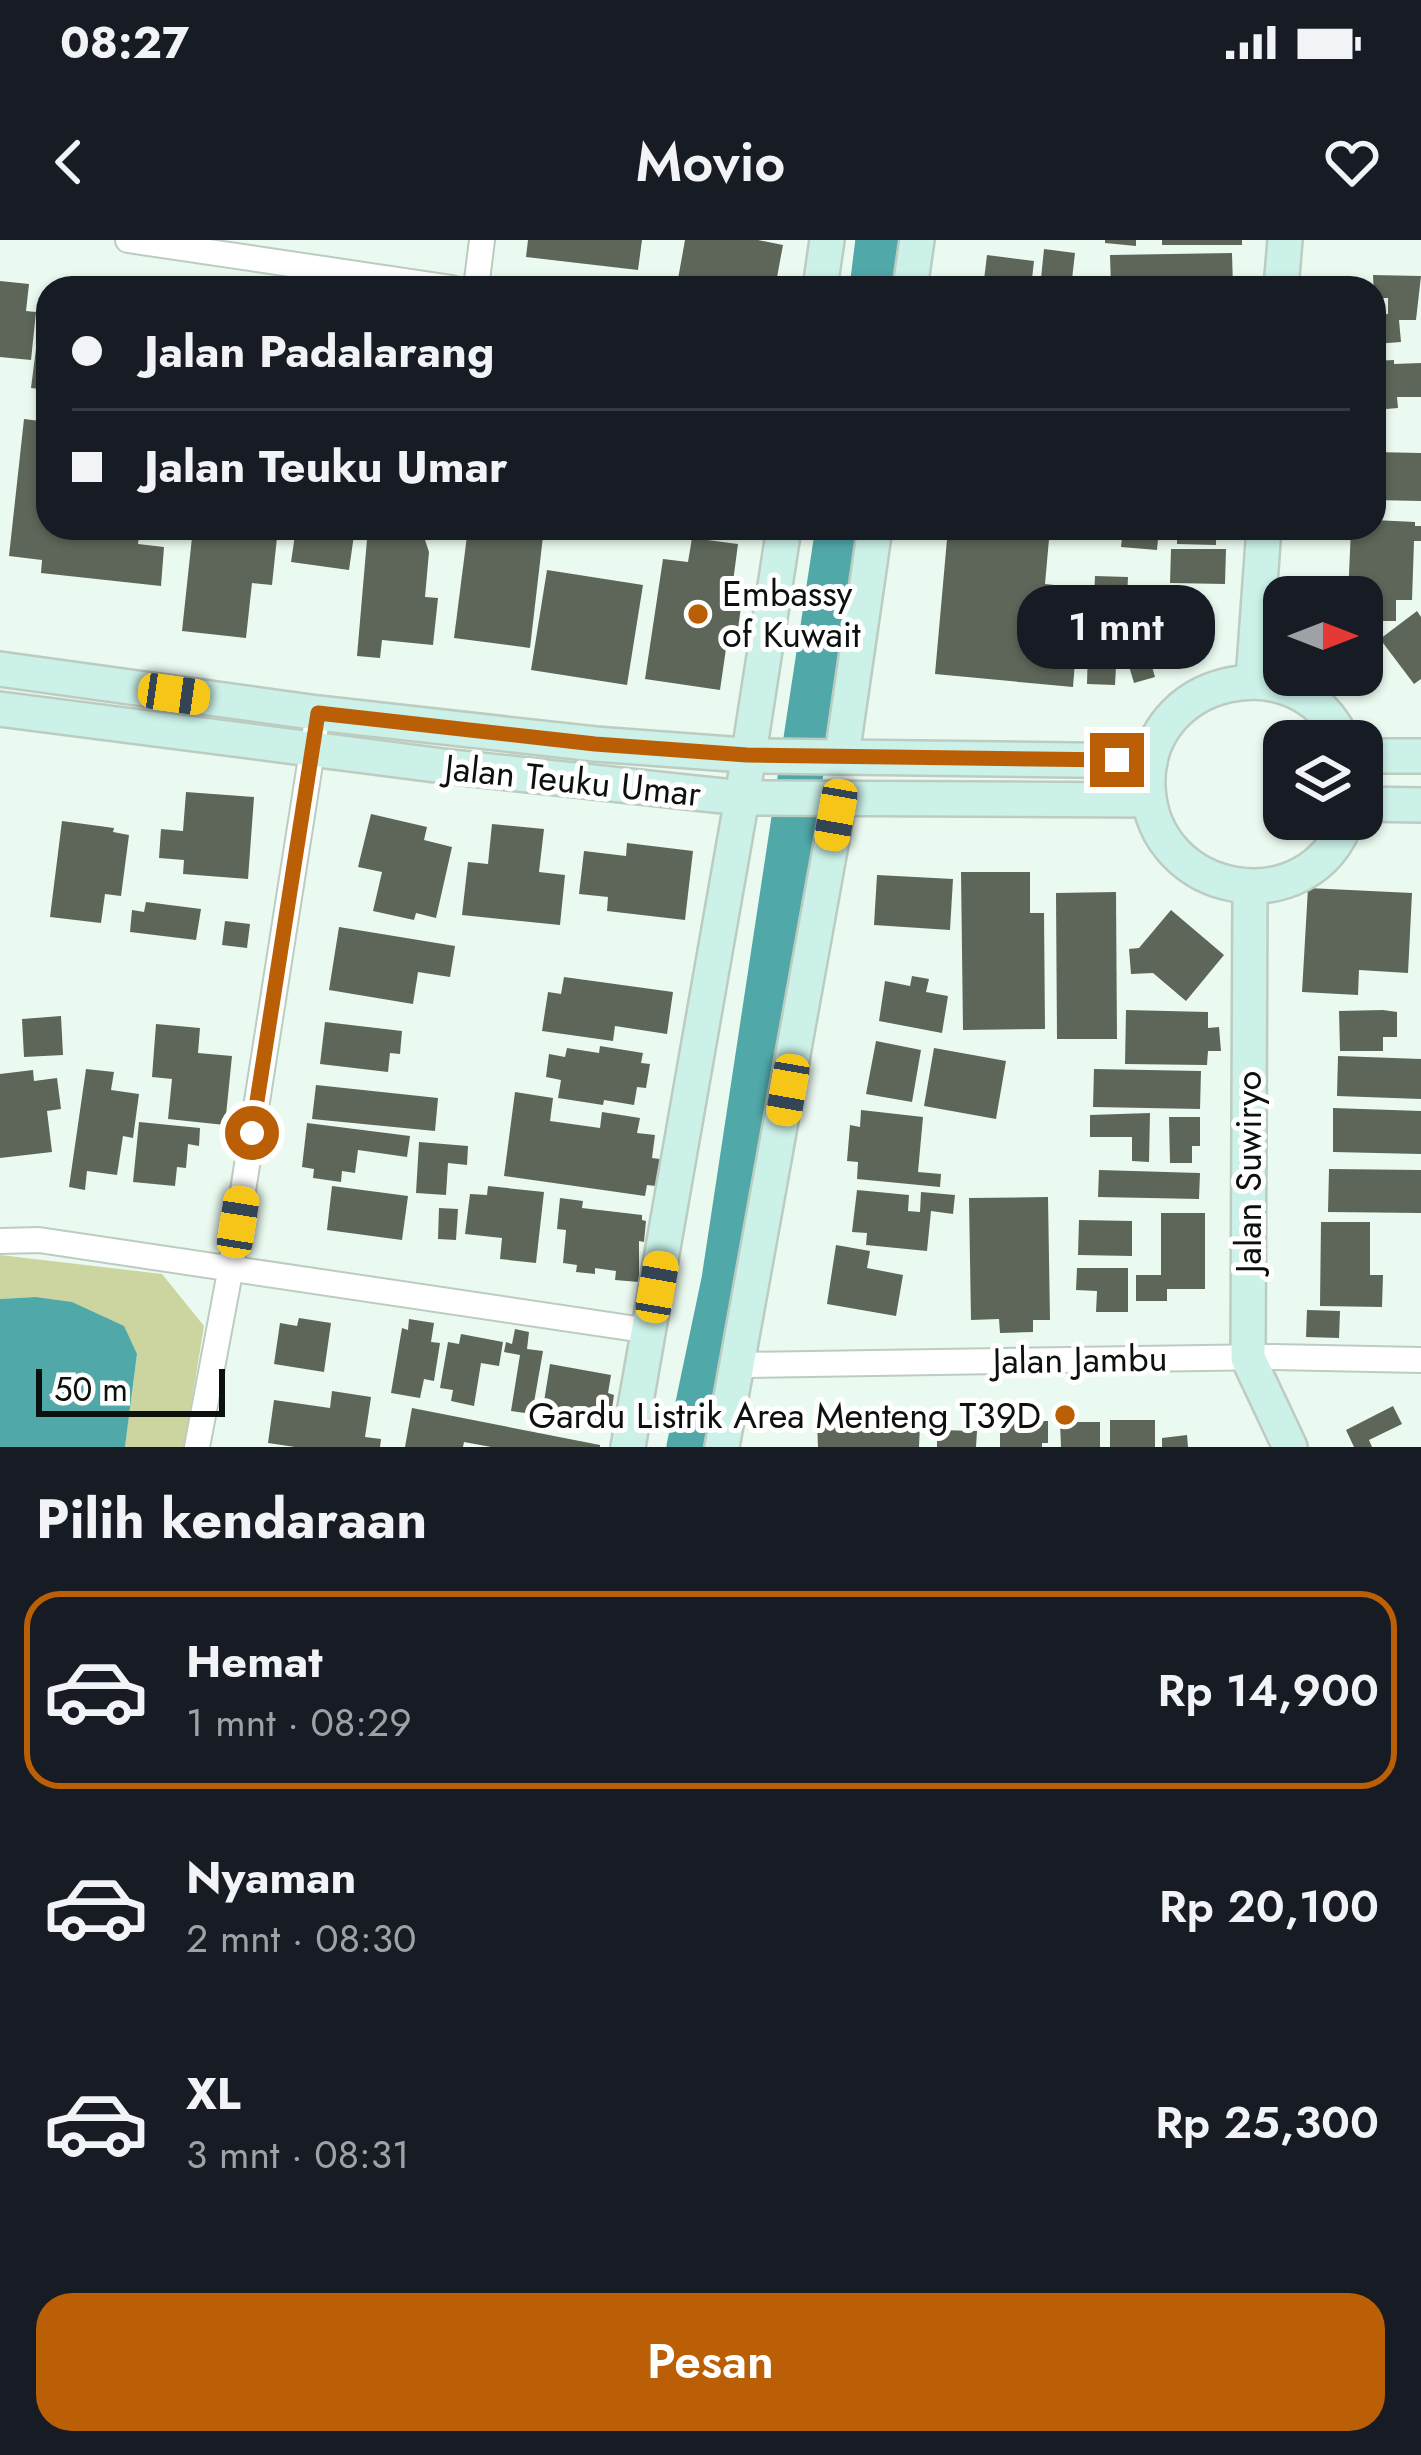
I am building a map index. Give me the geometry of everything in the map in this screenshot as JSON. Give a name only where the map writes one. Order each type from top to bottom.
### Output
[{"type":"street","points":[[128,240],[185,243],[381,276]]},
{"type":"street","points":[[478,276],[482,240]]},
{"type":"street","points":[[822,276],[827,240]]},
{"type":"street","points":[[912,276],[917,240]]},
{"type":"street","points":[[1282,276],[1285,240]]},
{"type":"street","points":[[628,1447],[747,798],[782,540]]},
{"type":"street","points":[[832,755],[873,540]]},
{"type":"street","points":[[1252,680],[1263,540]]},
{"type":"street","name":"Jalan Teuku Umar","points":[[0,669],[318,713],[595,744],[752,756],[1150,761]]},
{"type":"street","points":[[1332,720],[1315,701],[1286,686],[1252,680],[1218,685],[1186,701],[1163,728],[1150,761],[1149,800],[1157,827],[1173,852],[1195,871],[1222,883],[1273,885],[1315,864],[1336,840]]},
{"type":"street","name":"Jalan Teuku Umar","points":[[0,709],[312,750],[747,798],[1149,800]]},
{"type":"street","points":[[197,1447],[231,1268],[318,713]]},
{"type":"street","points":[[1383,756],[1421,756]]},
{"type":"street","points":[[722,1447],[830,800]]},
{"type":"street","points":[[1383,804],[1421,805]]},
{"type":"street","name":"Jalan Suwiryo","points":[[1250,887],[1248,1358],[1290,1447]]},
{"type":"street","points":[[0,1241],[40,1240],[650,1331]]},
{"type":"street","name":"Jalan Jambu","points":[[739,1365],[1421,1360]]},
{"type":"green space","points":[[0,1255],[162,1274],[204,1326],[184,1447],[125,1447],[137,1354],[35,1297],[0,1299]]},
{"type":"water","points":[[0,1299],[72,1302],[124,1326],[137,1354],[125,1447],[0,1447]]},
{"type":"building","points":[[528,240],[642,240],[638,270],[526,257]]},
{"type":"building","points":[[685,240],[758,240],[783,245],[777,276],[679,276]]},
{"type":"building","points":[[1136,240],[1136,246],[1105,243]]},
{"type":"building","points":[[1162,240],[1242,240],[1242,245],[1162,245]]},
{"type":"building","points":[[1044,249],[1075,253],[1072,276],[1041,276]]},
{"type":"building","points":[[1232,253],[1233,276],[1111,276],[1110,255]]},
{"type":"building","points":[[987,255],[1034,261],[1032,276],[984,276]]},
{"type":"building","points":[[1373,275],[1421,276],[1416,320],[1399,320],[1401,342],[1386,343],[1386,276]]},
{"type":"building","points":[[0,281],[29,284],[26,311],[36,312],[31,360],[0,357]]},
{"type":"building","points":[[36,349],[36,389],[31,388]]},
{"type":"building","points":[[1386,360],[1421,363],[1421,397],[1397,397],[1398,408],[1386,409]]},
{"type":"building","points":[[24,419],[36,420],[36,540],[138,540],[138,544],[164,547],[161,586],[41,573],[42,560],[9,556]]},
{"type":"building","points":[[1386,452],[1421,453],[1421,501],[1386,500]]},
{"type":"building","points":[[1386,521],[1421,526],[1421,541],[1414,541],[1412,600],[1396,600],[1396,621],[1383,621],[1383,576],[1349,576],[1350,540],[1386,540]]},
{"type":"building","points":[[192,540],[277,540],[272,585],[252,583],[246,638],[182,631]]},
{"type":"building","points":[[294,540],[353,540],[349,570],[291,562]]},
{"type":"building","points":[[367,540],[425,540],[429,552],[425,597],[438,598],[433,645],[382,640],[380,658],[357,656]]},
{"type":"building","points":[[466,540],[543,540],[530,648],[454,638]]},
{"type":"building","name":"Embassy of Kuwait","points":[[692,540],[738,544],[731,597],[742,599],[738,629],[729,628],[720,690],[645,679],[663,559],[688,562]]},
{"type":"building","points":[[947,540],[1049,540],[1045,584],[1081,588],[1073,687],[935,674]]},
{"type":"building","points":[[1122,540],[1158,540],[1157,550],[1121,547]]},
{"type":"building","points":[[1177,540],[1216,540],[1216,545],[1177,544]]},
{"type":"building","points":[[1171,549],[1226,549],[1225,584],[1170,583]]},
{"type":"building","points":[[547,570],[643,585],[627,685],[531,670]]},
{"type":"building","points":[[1095,576],[1128,577],[1126,621],[1093,619]]},
{"type":"building","points":[[1167,588],[1187,642],[1162,651],[1142,597]]},
{"type":"building","points":[[1417,611],[1421,617],[1421,679],[1414,684],[1383,637]]},
{"type":"building","points":[[1139,622],[1155,677],[1134,683],[1118,629]]},
{"type":"building","points":[[1088,647],[1117,648],[1115,685],[1087,684]]},
{"type":"building","points":[[186,792],[254,797],[248,879],[183,874],[184,860],[159,858],[161,829],[183,831]]},
{"type":"building","points":[[371,814],[427,827],[424,840],[452,847],[436,918],[416,913],[414,920],[373,911],[382,872],[358,867]]},
{"type":"building","points":[[62,821],[114,828],[113,832],[129,835],[121,896],[105,894],[101,923],[50,917]]},
{"type":"building","points":[[492,824],[544,829],[539,872],[565,875],[560,925],[462,915],[468,862],[488,864]]},
{"type":"building","points":[[627,843],[693,851],[685,920],[607,911],[608,897],[579,894],[584,851],[626,856]]},
{"type":"building","points":[[961,872],[1030,872],[1030,913],[1044,913],[1045,1029],[963,1030]]},
{"type":"building","points":[[877,875],[953,879],[950,930],[874,925]]},
{"type":"building","points":[[1308,888],[1412,893],[1408,973],[1359,970],[1358,995],[1302,992]]},
{"type":"building","points":[[1116,892],[1117,1039],[1057,1039],[1056,893]]},
{"type":"building","points":[[146,902],[201,909],[196,940],[130,932],[132,910],[144,912]]},
{"type":"building","points":[[1171,910],[1224,955],[1186,1001],[1153,973],[1131,974],[1129,949],[1139,948]]},
{"type":"building","points":[[225,921],[250,924],[247,948],[222,945]]},
{"type":"building","points":[[339,927],[455,946],[450,977],[418,972],[413,1004],[329,990]]},
{"type":"building","points":[[912,976],[929,979],[926,992],[948,996],[942,1033],[879,1021],[885,981],[910,986]]},
{"type":"building","points":[[564,977],[673,992],[667,1034],[615,1026],[613,1041],[542,1031],[548,992],[561,994]]},
{"type":"building","points":[[1126,1010],[1208,1012],[1208,1028],[1219,1027],[1221,1051],[1208,1051],[1207,1065],[1125,1064]]},
{"type":"building","points":[[1339,1011],[1397,1012],[1397,1037],[1383,1037],[1383,1051],[1340,1051]]},
{"type":"building","points":[[61,1016],[63,1055],[24,1057],[22,1019]]},
{"type":"building","points":[[325,1022],[402,1031],[400,1054],[390,1053],[388,1072],[320,1064]]},
{"type":"building","points":[[156,1024],[200,1028],[198,1053],[232,1056],[225,1125],[168,1119],[172,1079],[152,1077]]},
{"type":"building","points":[[876,1041],[921,1050],[912,1102],[866,1094]]},
{"type":"building","points":[[600,1046],[643,1053],[641,1063],[650,1064],[646,1088],[637,1087],[634,1105],[558,1098],[561,1080],[546,1077],[549,1054],[565,1057],[567,1048],[599,1053]]},
{"type":"building","points":[[934,1048],[1006,1061],[996,1119],[924,1106]]},
{"type":"building","points":[[1338,1056],[1421,1059],[1421,1099],[1337,1096]]},
{"type":"building","points":[[86,1069],[114,1072],[111,1090],[139,1094],[133,1138],[123,1136],[117,1175],[87,1171],[85,1190],[69,1187]]},
{"type":"building","points":[[1094,1069],[1201,1071],[1200,1109],[1093,1107]]},
{"type":"building","points":[[33,1070],[34,1081],[57,1078],[61,1109],[47,1111],[52,1152],[0,1158],[0,1074]]},
{"type":"building","points":[[316,1085],[438,1098],[435,1131],[312,1119]]},
{"type":"building","points":[[515,1092],[553,1098],[550,1121],[600,1128],[602,1112],[640,1118],[637,1133],[655,1135],[652,1158],[660,1159],[656,1186],[647,1185],[645,1196],[504,1176]]},
{"type":"building","points":[[1333,1108],[1421,1111],[1421,1154],[1333,1152]]},
{"type":"building","points":[[861,1110],[923,1117],[918,1172],[941,1174],[940,1187],[857,1179],[858,1162],[847,1161],[850,1125],[860,1127]]},
{"type":"building","points":[[1150,1113],[1149,1162],[1132,1161],[1132,1137],[1090,1137],[1090,1115]]},
{"type":"building","points":[[1169,1117],[1200,1117],[1200,1146],[1192,1146],[1192,1163],[1170,1163]]},
{"type":"building","points":[[139,1122],[200,1128],[199,1146],[188,1144],[186,1168],[177,1167],[175,1186],[133,1182]]},
{"type":"building","points":[[307,1123],[410,1136],[407,1157],[358,1150],[355,1173],[342,1171],[341,1182],[313,1178],[314,1169],[302,1167]]},
{"type":"building","points":[[419,1142],[468,1146],[467,1165],[448,1163],[446,1195],[416,1193]]},
{"type":"building","points":[[1329,1169],[1421,1170],[1421,1213],[1328,1212]]},
{"type":"building","points":[[1099,1170],[1200,1173],[1199,1199],[1098,1197]]},
{"type":"building","points":[[332,1186],[408,1196],[402,1240],[327,1230]]},
{"type":"building","points":[[488,1186],[544,1192],[536,1263],[500,1259],[502,1238],[465,1234],[470,1194],[487,1195]]},
{"type":"building","points":[[857,1190],[909,1195],[908,1211],[920,1212],[921,1192],[955,1195],[953,1214],[931,1211],[927,1251],[866,1245],[867,1233],[852,1232]]},
{"type":"building","points":[[1048,1197],[1050,1320],[1033,1320],[1033,1332],[1000,1333],[999,1319],[971,1320],[969,1198]]},
{"type":"building","points":[[560,1198],[583,1201],[582,1208],[642,1215],[646,1221],[644,1242],[639,1241],[639,1282],[615,1280],[616,1271],[576,1272],[577,1265],[563,1263],[566,1230],[557,1229]]},
{"type":"building","points":[[439,1208],[458,1209],[456,1240],[438,1239]]},
{"type":"building","points":[[1161,1213],[1205,1213],[1205,1289],[1167,1289],[1167,1301],[1136,1301],[1136,1275],[1161,1275]]},
{"type":"building","points":[[1079,1220],[1132,1221],[1132,1256],[1078,1255]]},
{"type":"building","points":[[1321,1222],[1370,1222],[1370,1275],[1383,1275],[1382,1307],[1320,1306]]},
{"type":"building","points":[[836,1245],[870,1251],[867,1268],[903,1275],[896,1316],[827,1304]]},
{"type":"building","points":[[1077,1268],[1128,1268],[1128,1312],[1096,1312],[1097,1291],[1076,1290]]},
{"type":"building","points":[[1307,1310],[1340,1311],[1339,1338],[1306,1337]]},
{"type":"building","points":[[299,1318],[331,1323],[324,1372],[274,1364],[280,1323],[297,1326]]},
{"type":"building","points":[[409,1319],[434,1323],[431,1342],[440,1343],[434,1381],[424,1379],[420,1398],[391,1393],[402,1328],[408,1330]]},
{"type":"building","points":[[515,1329],[529,1332],[527,1349],[543,1351],[532,1414],[511,1411],[520,1355],[504,1352],[506,1342],[512,1344]]},
{"type":"building","points":[[461,1334],[503,1342],[499,1366],[481,1363],[474,1406],[451,1401],[453,1390],[440,1388],[448,1342],[459,1344]]},
{"type":"building","points":[[550,1364],[611,1375],[611,1415],[603,1413],[602,1424],[542,1414]]},
{"type":"building","points":[[332,1391],[371,1397],[365,1437],[381,1439],[380,1447],[268,1443],[274,1400],[330,1408]]},
{"type":"building","points":[[1393,1406],[1402,1424],[1369,1440],[1372,1447],[1354,1447],[1346,1430]]},
{"type":"building","points":[[412,1408],[600,1447],[491,1447],[464,1442],[463,1447],[405,1447]]},
{"type":"building","points":[[1110,1420],[1155,1420],[1155,1447],[1110,1447]]},
{"type":"building","points":[[1000,1421],[1048,1421],[1048,1443],[1000,1447]]},
{"type":"building","points":[[817,1422],[920,1423],[919,1447],[818,1447]]},
{"type":"building","points":[[1060,1422],[1100,1422],[1100,1447],[1061,1447]]},
{"type":"building","points":[[937,1430],[977,1431],[976,1447],[937,1447]]},
{"type":"building","points":[[1187,1435],[1188,1447],[1162,1447],[1162,1438]]},
{"type":"waterway","points":[[874,276],[878,240]]},
{"type":"waterway","points":[[689,1447],[724,1280],[836,540]]},
{"type":"place","name":"Embassy of Kuwait","points":[[698,614]]},
{"type":"place","name":"Gardu Listrik Area Menteng T39D","points":[[1065,1415]]},
{"type":"route","points":[[252,1133],[318,713],[595,744],[747,755],[1117,760]]}]
